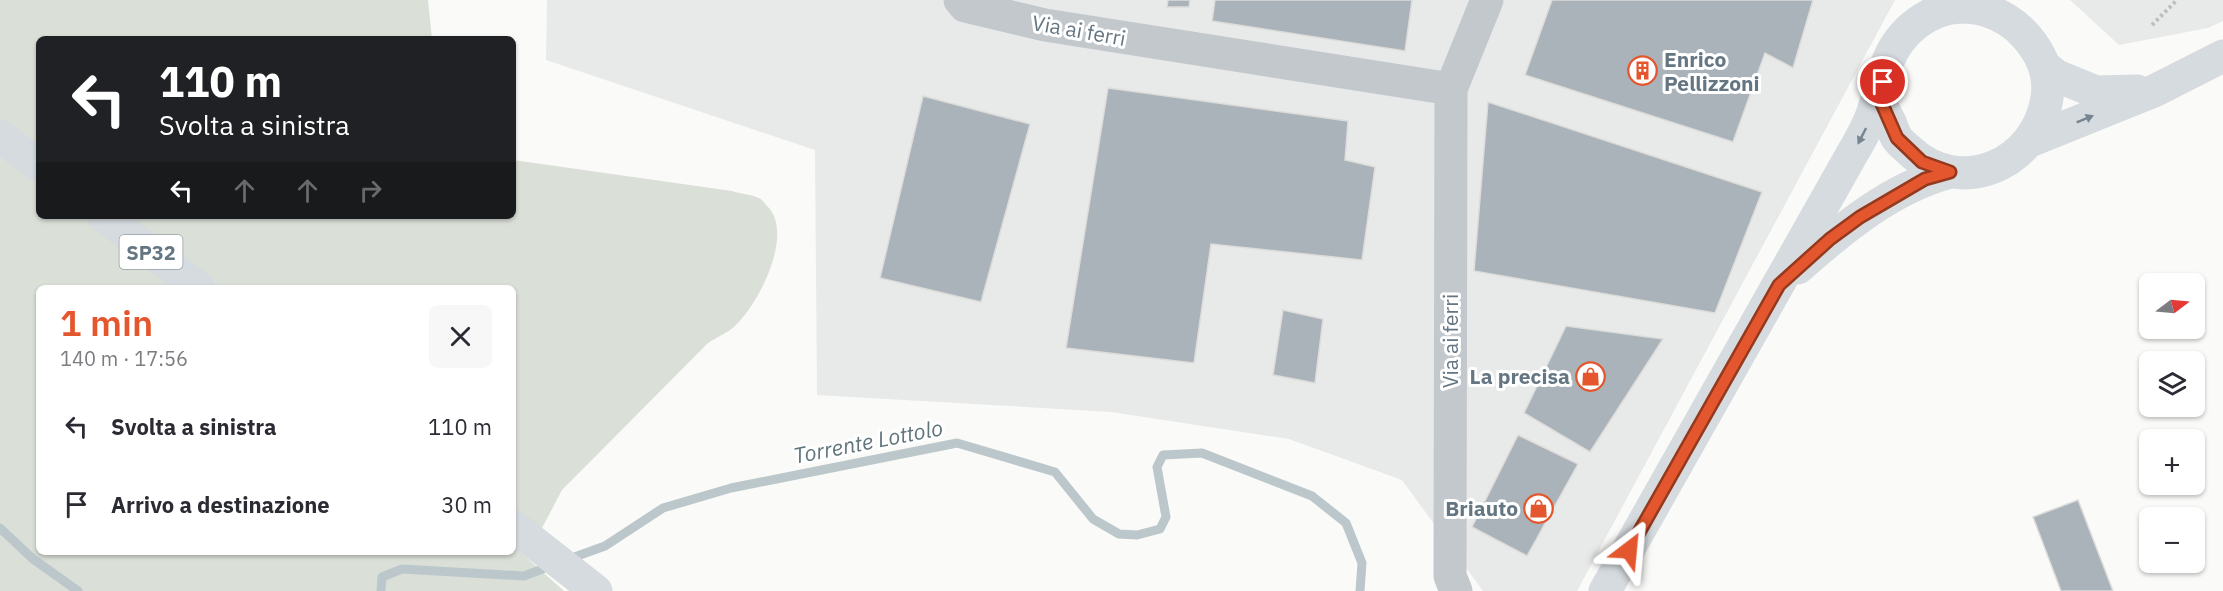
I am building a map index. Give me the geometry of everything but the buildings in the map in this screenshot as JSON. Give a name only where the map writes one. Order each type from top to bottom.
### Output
[{"type":"main road","points":[[1605,591],[1870,121],[1888,61],[1899,42],[1932,7],[1996,8],[2033,43],[2044,66],[2048,94],[2044,115],[2030,141],[2016,155],[1994,167],[1964,173],[1950,172],[1922,162],[1897,138],[1882,104],[1883,82]]},
{"type":"main road","points":[[2030,141],[2154,91],[2223,56]]},
{"type":"main road","points":[[2044,66],[2057,76],[2096,92],[2154,91]]},
{"type":"main road","points":[[0,136],[36,164]]},
{"type":"main road","points":[[1779,285],[1830,239],[1860,217],[1925,179],[1950,172]]},
{"type":"main road","name":"SP32","points":[[108,219],[195,285]]},
{"type":"main road","points":[[533,542],[602,590]]},
{"type":"street","name":"Via ai ferri","points":[[960,0],[965,6],[1045,25],[1450,89]]},
{"type":"street","name":"Via ai ferri","points":[[1456,591],[1450,576],[1450,89],[1487,0]]},
{"type":"path","points":[[2152,25],[2176,0]]},
{"type":"shaded area","points":[[0,0],[428,0],[432,36],[36,36],[36,219],[516,219],[516,160],[732,191],[762,200],[775,220],[777,235],[775,252],[763,286],[745,315],[733,328],[708,343],[562,490],[542,528],[519,551],[564,591],[0,591]]},
{"type":"shaded area","points":[[547,0],[1895,0],[1577,591],[1483,591],[1402,480],[1289,439],[1111,412],[817,395],[815,150],[546,60]]},
{"type":"shaded area","points":[[2070,0],[2223,0],[2223,21],[2208,28],[2119,45]]},
{"type":"waterway","name":"Torrente Lottolo","points":[[569,559],[605,546],[663,508],[731,488],[957,443],[1055,472],[1093,519],[1119,534],[1137,535],[1160,529],[1166,517],[1157,467],[1163,455],[1202,453],[1312,496],[1346,523],[1362,563],[1360,591]]},
{"type":"waterway","name":"Torrente Lottolo","points":[[0,528],[33,559],[78,591]]},
{"type":"waterway","name":"Torrente Lottolo","points":[[381,591],[382,577],[402,569],[524,576],[553,565]]},
{"type":"place","name":"Enrico Pellizzoni","points":[[1643,71]]},
{"type":"place","name":"La precisa","points":[[1591,376]]},
{"type":"place","name":"Briauto","points":[[1539,508]]},
{"type":"route","points":[[1629,550],[1779,285],[1830,239],[1860,217],[1892,196],[1925,179],[1950,172],[1922,162],[1897,138],[1882,104],[1883,82]]}]
